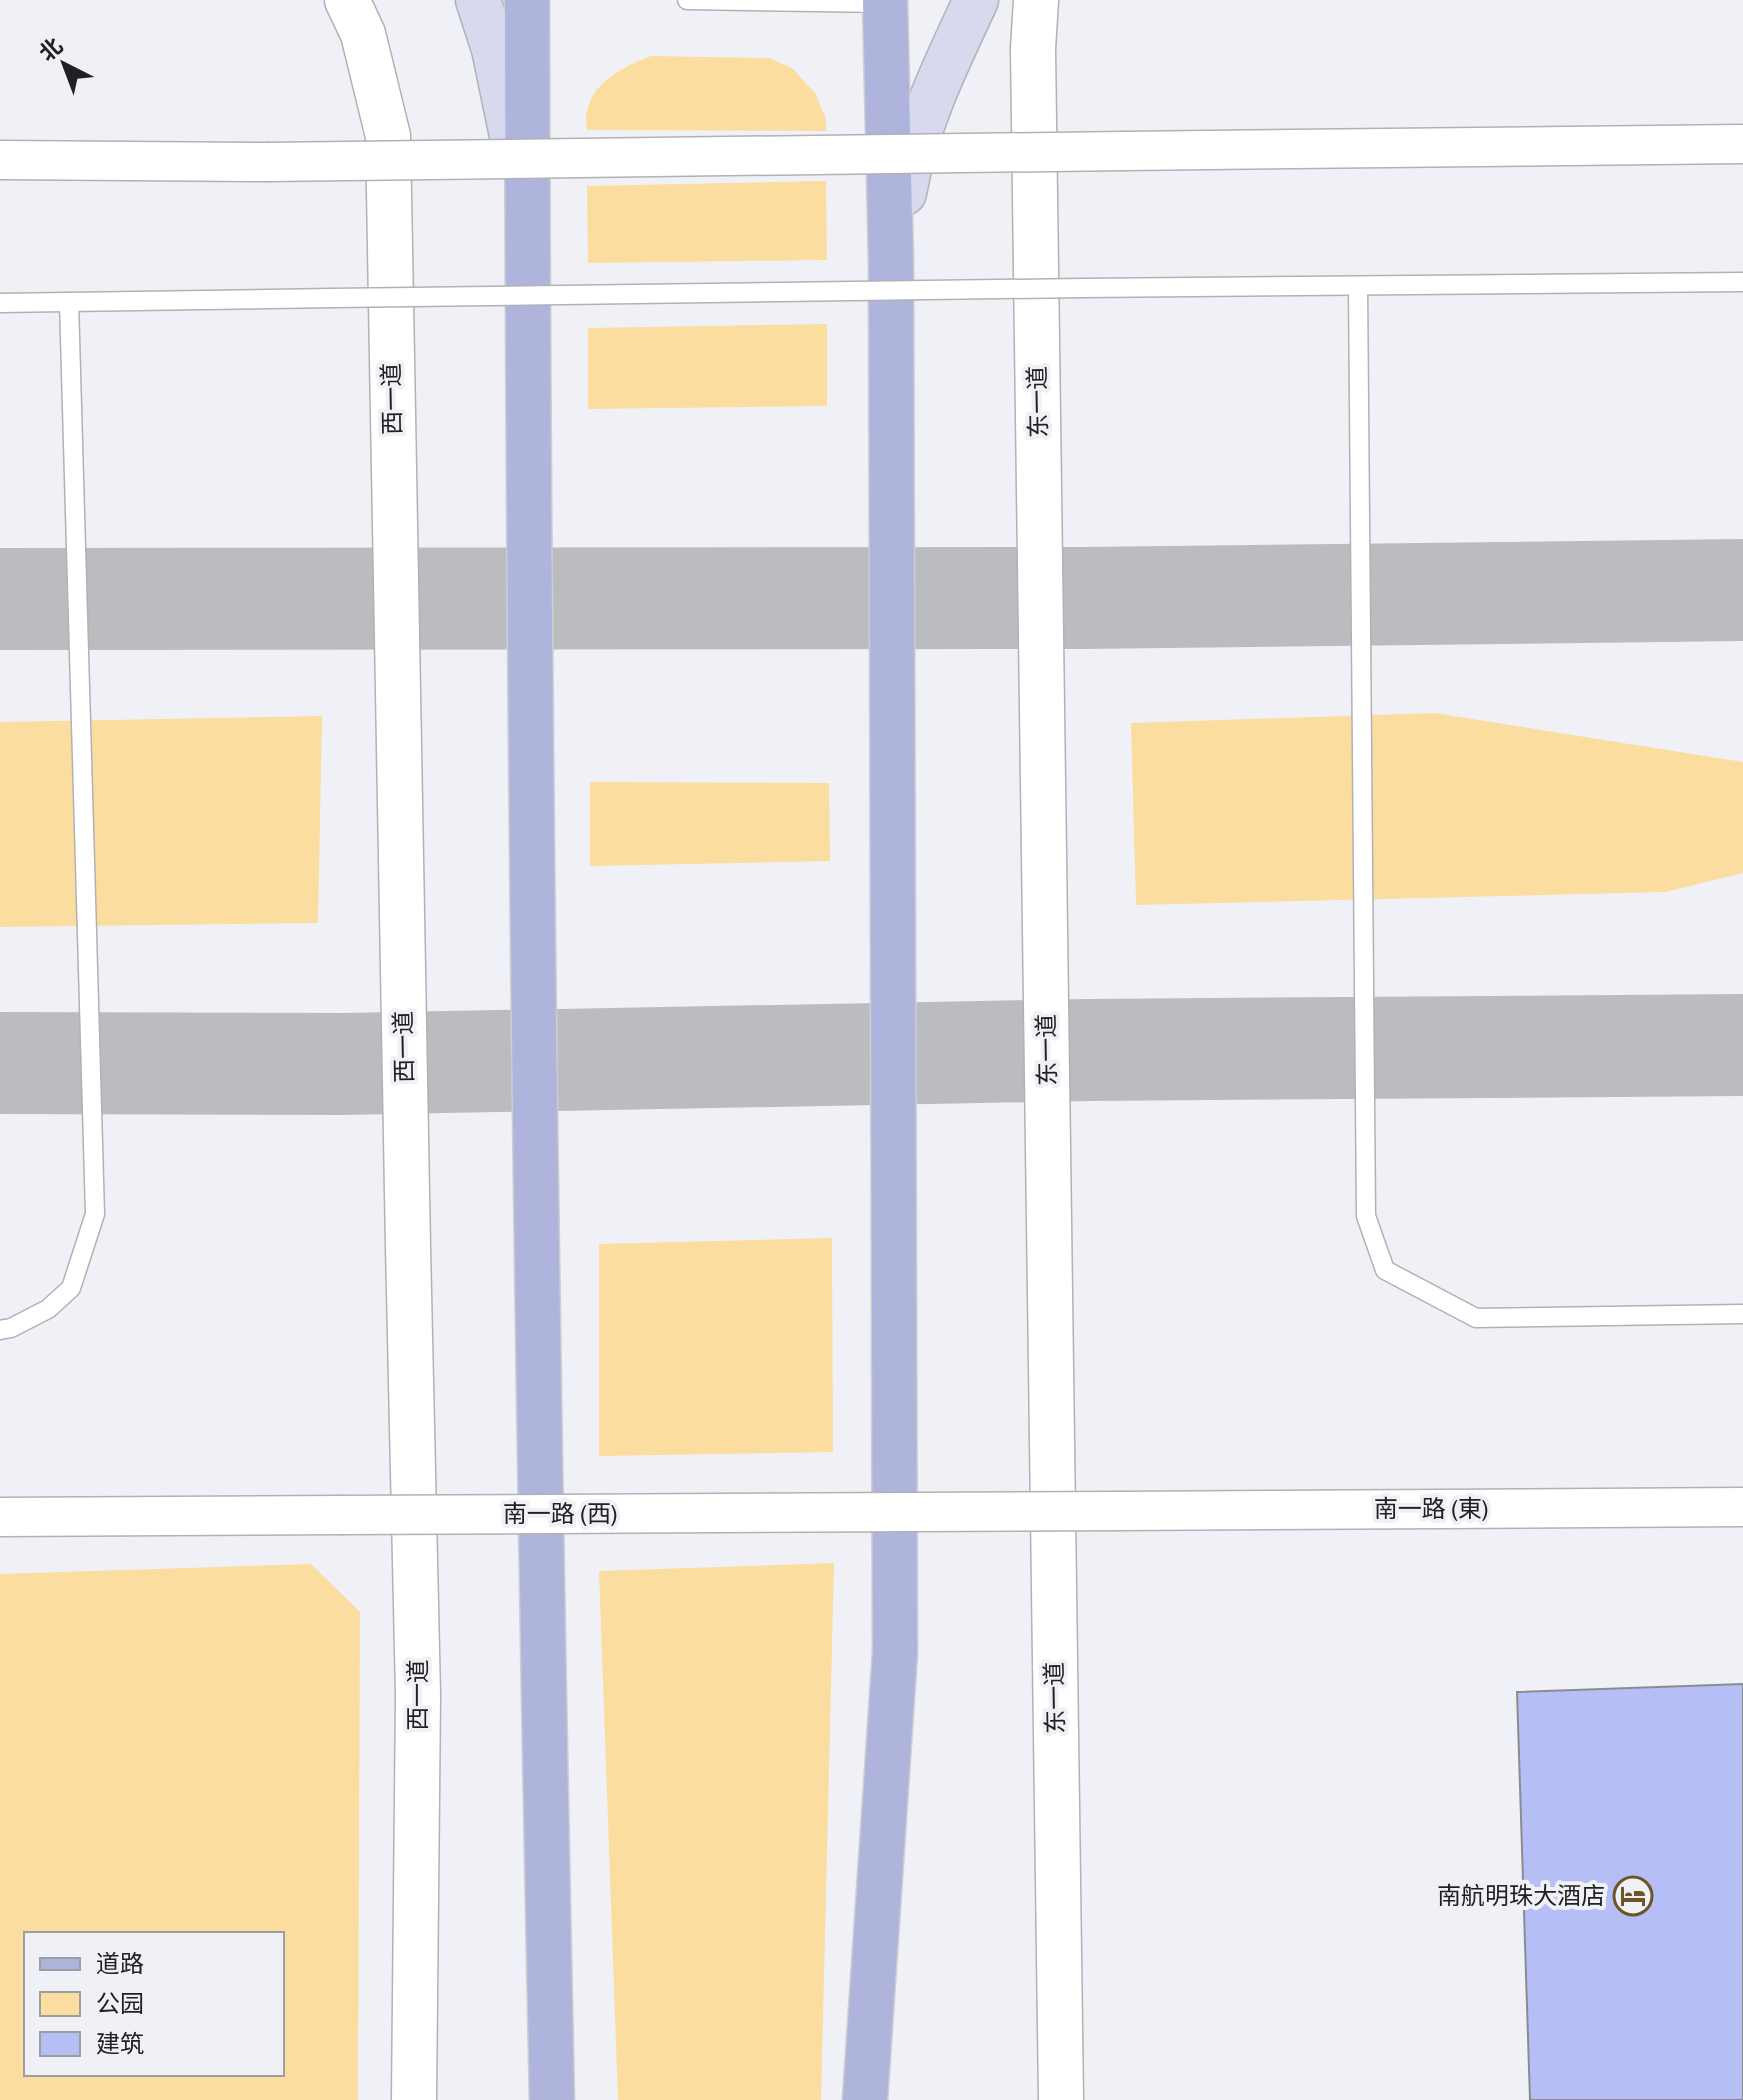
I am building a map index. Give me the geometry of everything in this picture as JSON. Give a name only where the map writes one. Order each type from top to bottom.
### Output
[{"type":"main road","points":[[478,0],[494,49],[527,211]]},
{"type":"main road","points":[[527,0],[531,869],[552,2100]]},
{"type":"main road","points":[[891,262],[907,176],[930,102],[976,0]]},
{"type":"main road","points":[[865,2100],[895,1652],[891,262],[885,2]]},
{"type":"street","name":"西一道","points":[[347,0],[363,34],[388,136],[418,1680],[414,2100]]},
{"type":"street","name":"东一道","points":[[1036,0],[1033,49],[1061,2100]]},
{"type":"street","points":[[0,160],[267,162],[1743,144]]},
{"type":"street","name":"南一路 (東)","points":[[1119,1511],[1743,1507]]},
{"type":"street","name":"南一路 (西)","points":[[0,1517],[1119,1511]]},
{"type":"lane","points":[[687,0],[885,2]]},
{"type":"lane","points":[[0,303],[1743,282]]},
{"type":"lane","points":[[1358,286],[1366,1216],[1385,1270],[1476,1318],[1743,1314]]},
{"type":"lane","points":[[0,1330],[11,1328],[48,1309],[71,1288],[95,1214],[69,302]]},
{"type":"green space","points":[[651,56],[769,58],[792,68],[815,93],[826,119],[826,131],[587,130],[586,113],[596,91],[621,70]]},
{"type":"green space","points":[[826,181],[827,260],[588,263],[587,186]]},
{"type":"green space","points":[[827,324],[827,406],[588,409],[588,328]]},
{"type":"green space","points":[[1435,713],[1743,762],[1743,873],[1665,892],[1136,905],[1131,723]]},
{"type":"green space","points":[[322,716],[318,923],[0,927],[0,722]]},
{"type":"green space","points":[[590,782],[829,783],[830,861],[590,866]]},
{"type":"green space","points":[[832,1238],[833,1452],[599,1456],[599,1244]]},
{"type":"green space","points":[[834,1563],[821,2100],[618,2100],[599,1571]]},
{"type":"green space","points":[[311,1564],[360,1612],[358,2100],[0,2100],[0,1574]]},
{"type":"building","name":"南航明珠大酒店","points":[[1743,1684],[1743,2100],[1530,2100],[1517,1692]]},
{"type":"taxiway","points":[[0,599],[1083,598],[1743,590]]},
{"type":"taxiway","points":[[0,1063],[343,1064],[1089,1050],[1743,1045]]},
{"type":"place","name":"南航明珠大酒店","points":[[1633,1896]]}]
